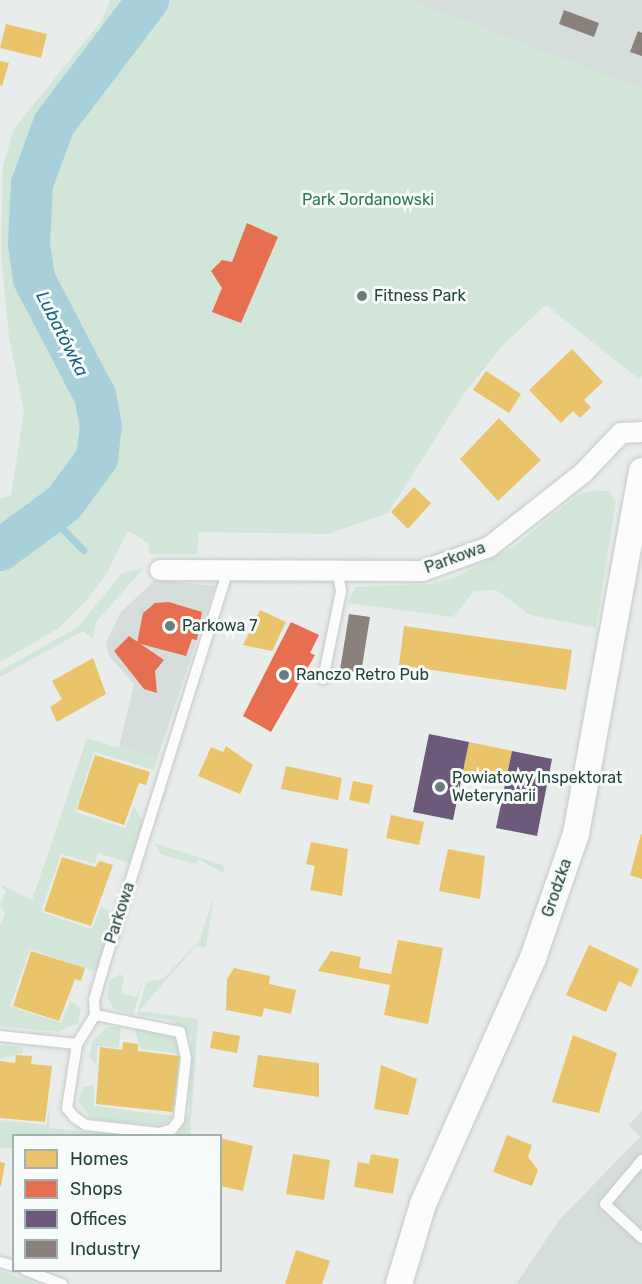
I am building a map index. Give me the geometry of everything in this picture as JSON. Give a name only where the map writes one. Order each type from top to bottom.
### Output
[{"type":"street","name":"Parkowa","points":[[160,570],[225,574],[422,572],[489,547],[583,473],[621,434],[642,432]]},
{"type":"street","name":"Grodzka","points":[[399,1284],[423,1204],[533,958],[576,834],[642,471]]},
{"type":"lane","name":"Parkowa","points":[[95,1015],[180,1032],[186,1058],[179,1120],[172,1129],[160,1133],[86,1125],[72,1116],[68,1108],[77,1044],[95,1015],[94,1000],[106,958],[225,574]]},
{"type":"lane","points":[[323,679],[341,591],[338,574]]},
{"type":"lane","points":[[0,1036],[77,1044]]},
{"type":"lane","points":[[642,1160],[604,1204],[642,1238]]},
{"type":"lane","points":[[30,1272],[62,1284]]},
{"type":"shaded area","points":[[410,0],[642,0],[642,89],[461,23]]},
{"type":"shaded area","points":[[155,580],[215,586],[157,759],[119,747],[134,684],[109,656],[106,643],[120,613]]},
{"type":"shaded area","points":[[642,1111],[642,1284],[516,1284],[560,1219],[640,1137],[629,1125]]},
{"type":"green space","name":"Park Jordanowski","points":[[110,0],[410,0],[642,89],[642,375],[640,380],[546,305],[503,345],[463,395],[388,513],[328,534],[199,532],[197,554],[150,554],[148,543],[128,531],[107,573],[84,603],[59,628],[0,662],[0,499],[11,495],[24,412],[9,338],[1,253],[3,165],[14,129],[102,20]]},
{"type":"green space","points":[[592,490],[608,491],[616,501],[596,628],[530,615],[496,590],[474,591],[453,617],[348,603],[355,587],[432,584],[456,577],[515,546],[576,496]]},
{"type":"green space","points":[[144,568],[96,622],[93,639],[83,631],[0,677],[0,671],[78,627],[122,573]]},
{"type":"green space","points":[[87,738],[157,759],[154,770],[94,752],[75,812],[125,828],[134,806],[143,821],[130,863],[98,853],[95,864],[61,854],[41,912],[92,929],[101,906],[109,911],[112,922],[96,972],[30,949],[10,1006],[61,1023],[70,1001],[81,1008],[78,1023],[58,1032],[0,1026],[0,925],[5,914],[0,904],[6,892],[0,884],[32,900]]},
{"type":"green space","points":[[155,843],[225,866],[223,873],[198,859],[195,864],[160,854]]},
{"type":"green space","points":[[214,895],[206,948],[196,946],[139,1011],[198,1019],[190,1134],[175,1134],[189,1113],[191,1037],[172,1020],[137,1015],[146,982],[163,979],[200,940]]},
{"type":"green space","points":[[120,974],[124,977],[121,993],[136,997],[143,981],[133,1015],[115,1010],[107,998],[110,981]]},
{"type":"green space","points":[[107,1027],[121,1027],[119,1048],[98,1046],[96,1066],[89,1056],[93,1040]]},
{"type":"green space","points":[[134,1028],[164,1031],[178,1042],[181,1054],[141,1049]]},
{"type":"green space","points":[[0,1045],[23,1047],[23,1053],[0,1059]]},
{"type":"green space","points":[[94,1085],[94,1106],[174,1116],[161,1126],[91,1119],[78,1101],[83,1087]]},
{"type":"green space","points":[[50,1104],[49,1128],[107,1134],[12,1134],[12,1148],[0,1148],[0,1120],[46,1125]]},
{"type":"green space","points":[[0,1271],[38,1284],[0,1284]]},
{"type":"building: Homes","points":[[6,24],[47,34],[41,58],[0,48]]},
{"type":"building: Homes","points":[[0,61],[9,63],[2,86],[0,85]]},
{"type":"building: Homes","points":[[572,349],[603,382],[584,400],[591,407],[580,418],[573,411],[561,423],[529,390]]},
{"type":"building: Homes","points":[[486,371],[521,394],[509,413],[473,390]]},
{"type":"building: Homes","points":[[499,418],[541,460],[498,501],[460,459]]},
{"type":"building: Homes","points":[[414,487],[431,503],[408,529],[391,512]]},
{"type":"building: Homes","points":[[260,610],[286,622],[272,651],[243,645]]},
{"type":"building: Homes","points":[[404,626],[572,650],[566,690],[399,665]]},
{"type":"building: Homes","points":[[93,658],[106,694],[57,722],[50,707],[62,699],[52,681]]},
{"type":"building: Homes","points":[[469,742],[512,751],[505,785],[462,776]]},
{"type":"building: Homes","points":[[226,746],[253,765],[240,794],[198,776],[211,747],[223,752]]},
{"type":"building: Homes","points":[[95,755],[150,772],[146,785],[139,783],[124,825],[77,809]]},
{"type":"building: Homes","points":[[286,766],[342,778],[338,800],[281,789]]},
{"type":"building: Homes","points":[[353,781],[373,785],[369,804],[349,800]]},
{"type":"building: Homes","points":[[391,815],[424,822],[419,845],[386,838]]},
{"type":"building: Homes","points":[[642,834],[642,879],[630,875]]},
{"type":"building: Homes","points":[[311,842],[348,849],[342,896],[310,890],[315,866],[306,864]]},
{"type":"building: Homes","points":[[448,849],[485,856],[480,899],[439,891]]},
{"type":"building: Homes","points":[[62,857],[95,867],[100,861],[113,865],[91,926],[44,911]]},
{"type":"building: Homes","points":[[398,940],[443,948],[428,1024],[384,1015],[390,985],[318,971],[331,951],[361,957],[359,968],[391,974]]},
{"type":"building: Homes","points":[[589,945],[639,969],[631,987],[619,981],[606,1012],[566,995]]},
{"type":"building: Homes","points":[[31,951],[85,968],[81,981],[75,979],[59,1021],[13,1006]]},
{"type":"building: Homes","points":[[234,968],[270,976],[269,984],[296,990],[291,1014],[264,1008],[262,1017],[226,1010],[227,979]]},
{"type":"building: Homes","points":[[213,1031],[240,1036],[237,1053],[210,1048]]},
{"type":"building: Homes","points":[[573,1035],[617,1053],[599,1113],[552,1102]]},
{"type":"building: Homes","points":[[123,1042],[138,1044],[138,1051],[180,1056],[173,1112],[96,1104],[100,1047],[122,1050]]},
{"type":"building: Homes","points":[[16,1055],[32,1056],[31,1064],[52,1066],[45,1122],[0,1118],[0,1061],[15,1063]]},
{"type":"building: Homes","points":[[258,1055],[319,1063],[319,1097],[253,1087]]},
{"type":"building: Homes","points":[[381,1065],[417,1079],[408,1115],[374,1109]]},
{"type":"building: Homes","points":[[507,1135],[532,1145],[528,1157],[538,1170],[532,1186],[493,1172]]},
{"type":"building: Homes","points":[[222,1138],[253,1146],[243,1191],[222,1186]]},
{"type":"building: Homes","points":[[293,1154],[330,1160],[324,1200],[286,1194]]},
{"type":"building: Homes","points":[[371,1154],[399,1159],[393,1194],[354,1187],[358,1162],[369,1164]]},
{"type":"building: Homes","points":[[0,1162],[5,1163],[1,1186],[0,1186]]},
{"type":"building: Homes","points":[[296,1250],[330,1261],[322,1284],[285,1284]]},
{"type":"building: Shops","points":[[247,223],[278,237],[241,323],[212,312],[222,288],[211,271],[222,260],[232,262]]},
{"type":"building: Shops","name":"Parkowa 7","points":[[169,602],[202,612],[197,640],[192,639],[186,656],[137,643],[143,613],[155,603]]},
{"type":"building: Shops","points":[[291,622],[319,635],[310,653],[315,655],[271,732],[243,716]]},
{"type":"building: Shops","points":[[129,636],[164,660],[155,671],[157,693],[144,689],[114,651]]},
{"type":"building: Offices","points":[[429,734],[469,742],[453,820],[413,812]]},
{"type":"building: Offices","points":[[512,751],[552,759],[537,836],[496,828]]},
{"type":"building: Industry","points":[[564,10],[599,23],[594,37],[559,24]]},
{"type":"building: Industry","points":[[638,31],[642,33],[642,56],[630,52]]},
{"type":"building: Industry","points":[[349,614],[370,617],[361,673],[340,670]]},
{"type":"waterway","name":"Lubatówka","points":[[0,550],[64,503],[97,458],[101,426],[95,396],[34,279],[29,244],[32,184],[54,124],[148,0]]},
{"type":"waterway","points":[[49,515],[83,550]]},
{"type":"place","name":"Fitness Park","points":[[362,296]]},
{"type":"place","name":"Parkowa 7","points":[[170,626]]},
{"type":"place","name":"Ranczo Retro Pub","points":[[284,675]]},
{"type":"place","name":"Powiatowy Inspektorat Weterynarii","points":[[440,787]]}]
